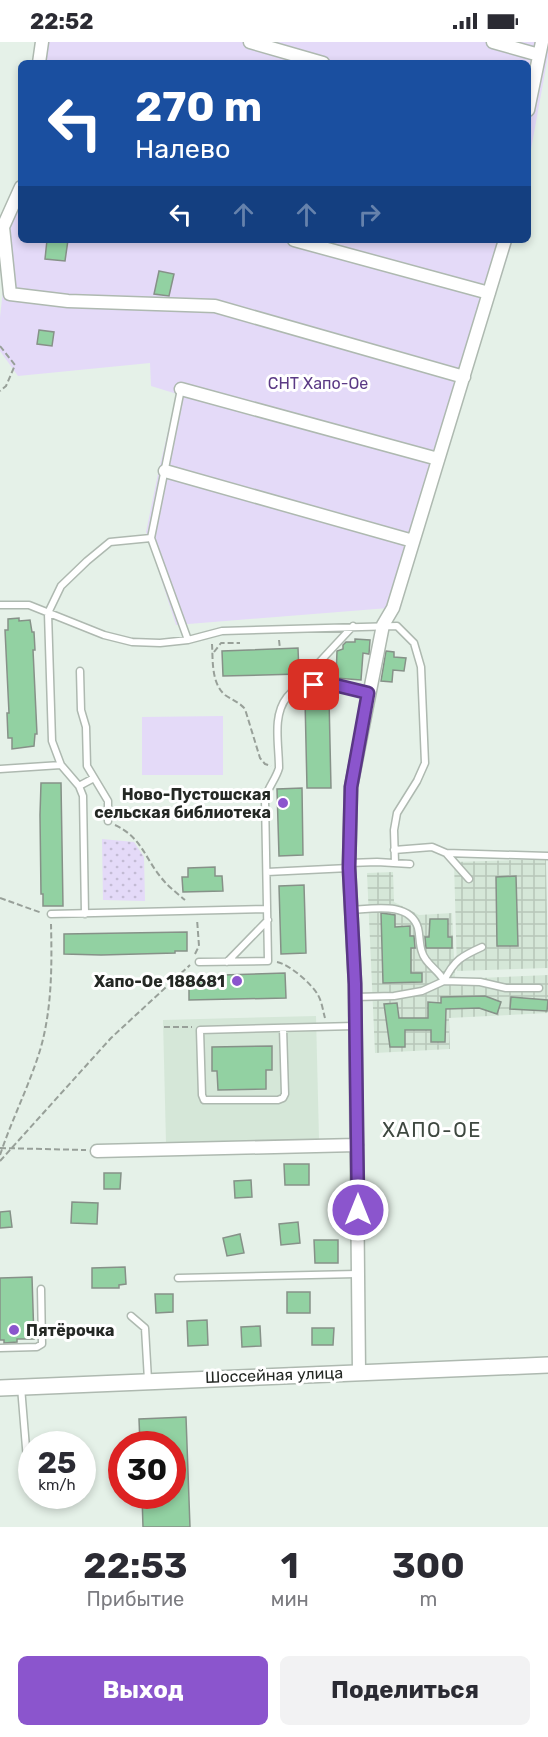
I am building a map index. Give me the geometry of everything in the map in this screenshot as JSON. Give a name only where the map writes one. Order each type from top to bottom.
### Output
[{"type":"street","points":[[39,60],[42,42]]},
{"type":"street","points":[[250,42],[313,60]]},
{"type":"street","points":[[493,42],[539,55]]},
{"type":"street","points":[[531,95],[542,42]]},
{"type":"street","points":[[17,207],[2,228],[10,294],[68,301],[215,306],[464,377]]},
{"type":"street","points":[[305,243],[489,293]]},
{"type":"street","points":[[359,1372],[355,997],[349,866],[351,787],[383,625],[393,608],[504,243]]},
{"type":"street","points":[[181,389],[438,459]]},
{"type":"street","points":[[165,471],[412,541]]},
{"type":"street","points":[[98,1150],[357,1145]]},
{"type":"street","name":"Шоссейная улица","points":[[0,1388],[548,1365]]},
{"type":"lane","points":[[181,389],[151,538],[188,640]]},
{"type":"lane","points":[[85,914],[83,796],[79,786],[61,765],[52,741],[48,613],[61,586],[110,542],[151,538]]},
{"type":"lane","points":[[0,604],[29,605],[104,635],[132,642],[160,643],[188,640],[222,631],[397,626],[414,643],[421,667],[425,763],[417,781],[397,813],[394,830],[395,863]]},
{"type":"lane","points":[[199,962],[268,961],[265,799],[267,790],[277,776],[279,768],[278,715],[280,706],[353,626]]},
{"type":"lane","points":[[80,671],[81,710],[86,727],[87,766],[108,801],[108,822]]},
{"type":"lane","points":[[298,686],[331,684],[368,693]]},
{"type":"lane","points":[[0,768],[61,765]]},
{"type":"lane","points":[[79,786],[94,777]]},
{"type":"lane","points":[[394,850],[432,847],[446,853],[548,856]]},
{"type":"lane","points":[[446,853],[469,879]]},
{"type":"lane","points":[[267,872],[395,863],[410,864]]},
{"type":"lane","points":[[351,910],[392,908],[405,913],[418,926],[422,953],[444,981]]},
{"type":"lane","points":[[51,914],[267,909]]},
{"type":"lane","points":[[227,962],[268,920]]},
{"type":"lane","points":[[444,981],[451,966],[467,953],[482,947]]},
{"type":"lane","points":[[355,997],[394,996],[422,991],[444,981],[480,982],[507,988],[539,988]]},
{"type":"lane","points":[[283,1028],[285,1094],[283,1098],[255,1101],[204,1100],[200,1030],[355,1026]]},
{"type":"lane","points":[[178,1278],[358,1274]]},
{"type":"lane","points":[[0,1348],[37,1347],[42,1344],[41,1289]]},
{"type":"lane","points":[[131,1316],[145,1328],[148,1381]]},
{"type":"lane","points":[[21,1387],[25,1431]]},
{"type":"path","points":[[0,346],[15,365],[6,386],[0,391]]},
{"type":"path","points":[[212,634],[213,671],[217,685],[225,695],[240,703],[245,709],[260,758],[265,764],[279,768]]},
{"type":"path","points":[[213,653],[221,643],[240,643]]},
{"type":"path","points":[[0,1161],[111,1038],[192,962],[199,946],[198,911],[164,881],[138,841],[127,831],[108,822]]},
{"type":"path","points":[[0,898],[34,912],[51,914],[52,970],[41,1047],[0,1155]]},
{"type":"path","points":[[268,961],[282,963],[305,979],[318,995],[328,1027]]},
{"type":"path","points":[[164,1027],[194,1027],[200,1030]]},
{"type":"path","points":[[1,1148],[98,1150]]},
{"type":"shaded area","points":[[546,859],[548,968],[457,971],[454,862]]},
{"type":"shaded area","points":[[393,872],[394,902],[419,915],[452,913],[455,979],[548,975],[548,1013],[449,1018],[450,1049],[375,1053],[367,873]]},
{"type":"shaded area","points":[[316,1016],[319,1139],[166,1143],[163,1020]]},
{"type":"green space","points":[[48,42],[548,42],[548,56],[531,150],[531,60],[45,60]]},
{"type":"green space","name":"СНТ Хапо-Ое","points":[[18,208],[18,243],[512,243],[417,543],[401,607],[176,625],[146,532],[177,394],[151,386],[150,363],[18,376],[0,351],[0,317],[10,228]]},
{"type":"green space","points":[[223,716],[223,775],[142,775],[142,717]]},
{"type":"green space","points":[[102,839],[134,842],[144,857],[145,901],[103,900]]},
{"type":"building","points":[[47,243],[68,243],[65,261],[45,259]]},
{"type":"building","points":[[159,271],[174,274],[169,296],[154,294]]},
{"type":"building","points":[[39,330],[54,332],[52,346],[37,344]]},
{"type":"building","points":[[19,618],[19,621],[30,620],[32,632],[34,632],[37,734],[35,734],[34,746],[12,749],[12,738],[8,738],[5,630],[8,630],[8,619]]},
{"type":"building","points":[[355,639],[370,640],[369,654],[363,653],[361,680],[336,678],[337,651],[343,649],[346,642],[355,642]]},
{"type":"building","points":[[298,648],[299,674],[223,676],[222,651]]},
{"type":"building","points":[[386,651],[394,652],[394,657],[406,658],[404,671],[393,670],[392,682],[381,681]]},
{"type":"building","points":[[329,698],[331,788],[307,788],[305,699]]},
{"type":"building","points":[[41,783],[61,783],[63,906],[43,906],[43,894],[41,894]]},
{"type":"building","points":[[302,788],[303,855],[279,856],[277,789]]},
{"type":"building","points":[[215,867],[215,876],[222,876],[223,891],[183,892],[182,877],[188,877],[188,868]]},
{"type":"building","points":[[516,876],[518,946],[497,946],[496,877]]},
{"type":"building","points":[[304,885],[306,953],[281,954],[279,886]]},
{"type":"building","points":[[381,913],[395,915],[395,927],[410,926],[410,936],[414,936],[415,948],[411,948],[411,973],[422,973],[422,982],[383,983]]},
{"type":"building","points":[[430,919],[448,919],[448,937],[452,937],[452,948],[426,948],[425,937],[429,937]]},
{"type":"building","points":[[187,932],[187,951],[101,955],[64,954],[64,934]]},
{"type":"building","points":[[285,973],[286,998],[189,1000],[189,976]]},
{"type":"building","points":[[485,996],[501,1002],[497,1014],[479,1008],[446,1009],[445,1042],[431,1042],[431,1030],[405,1030],[405,1047],[390,1047],[384,1004],[397,1003],[399,1018],[428,1018],[428,1002],[441,1003],[441,997]]},
{"type":"building","points":[[511,997],[548,1000],[547,1011],[510,1009]]},
{"type":"building","points":[[272,1046],[272,1070],[266,1070],[266,1089],[218,1090],[217,1071],[212,1071],[212,1047]]},
{"type":"building","points":[[284,1164],[309,1164],[309,1185],[285,1185]]},
{"type":"building","points":[[104,1173],[121,1173],[120,1189],[104,1189]]},
{"type":"building","points":[[251,1180],[252,1197],[235,1198],[234,1181]]},
{"type":"building","points":[[72,1202],[98,1203],[97,1224],[71,1223]]},
{"type":"building","points":[[10,1211],[12,1227],[0,1228],[0,1212]]},
{"type":"building","points":[[298,1222],[300,1243],[281,1245],[279,1224]]},
{"type":"building","points":[[240,1234],[244,1253],[227,1256],[223,1238]]},
{"type":"building","points":[[314,1240],[338,1240],[338,1263],[315,1263]]},
{"type":"building","points":[[125,1267],[126,1284],[119,1285],[119,1288],[92,1288],[92,1268]]},
{"type":"building","points":[[32,1277],[34,1339],[17,1339],[17,1342],[4,1343],[4,1340],[0,1340],[0,1278]]},
{"type":"building","points":[[287,1292],[310,1292],[310,1313],[287,1313]]},
{"type":"building","points":[[155,1294],[173,1294],[173,1312],[156,1313]]},
{"type":"building","points":[[207,1320],[208,1345],[188,1346],[187,1321]]},
{"type":"building","points":[[260,1326],[261,1346],[242,1347],[241,1327]]},
{"type":"building","points":[[312,1328],[334,1328],[333,1345],[312,1345]]},
{"type":"building","points":[[186,1417],[190,1527],[143,1527],[142,1509],[186,1509],[186,1431],[139,1431],[139,1419]]},
{"type":"place","name":"Ново-Пустошская сельская библиотека","points":[[283,803]]},
{"type":"place","name":"Хапо-Ое 188681","points":[[237,981]]},
{"type":"place","name":"Пятёрочка","points":[[14,1330]]},
{"type":"district","name":"ХАПО-ОЕ","points":[[432,1130]]},
{"type":"route","points":[[314,685],[331,684],[368,693],[351,787],[349,868],[355,984],[358,1210]]}]
